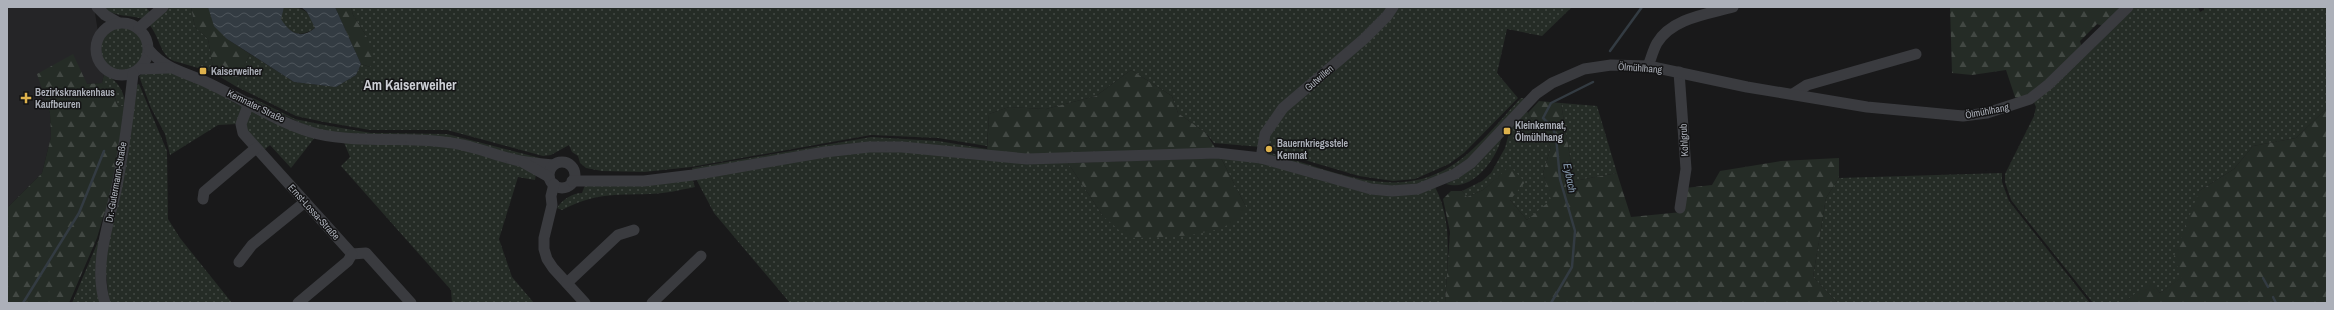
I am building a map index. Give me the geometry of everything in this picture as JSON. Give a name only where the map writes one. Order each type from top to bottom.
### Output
[{"type":"street","points":[[139,28],[163,7]]},
{"type":"street","name":"Gutwillen","points":[[1261,158],[1266,134],[1283,108],[1364,39],[1387,16],[1393,7]]},
{"type":"street","points":[[1648,66],[1657,43],[1668,30],[1688,19],[1733,7]]},
{"type":"street","name":"Ölmühlhang","points":[[563,180],[584,182],[604,180],[644,181],[686,176],[825,152],[869,147],[902,147],[1027,159],[1217,153],[1261,158],[1371,189],[1392,191],[1418,189],[1454,174],[1471,163],[1507,127],[1536,94],[1566,76],[1584,69],[1611,66],[1648,66],[1867,107],[1963,116],[2016,105],[2030,99],[2049,84],[2128,7]]},
{"type":"street","points":[[98,8],[119,23]]},
{"type":"street","points":[[98,8],[101,33]]},
{"type":"street","points":[[119,23],[126,23],[139,28],[145,34],[149,50],[147,60],[137,71],[117,75],[109,72],[98,60],[96,45],[101,33],[108,26],[119,23]]},
{"type":"street","name":"Kemnater Straße","points":[[149,50],[157,59],[169,68],[201,80],[299,128],[344,138],[444,142],[473,147],[520,161]]},
{"type":"street","points":[[1793,94],[1807,85],[1916,54]]},
{"type":"street","name":"Kemnater Straße","points":[[137,71],[169,68]]},
{"type":"street","name":"Dr.-Gutermann-Straße","points":[[105,303],[101,281],[102,262],[117,185],[128,102],[137,71]]},
{"type":"street","name":"Kohlgrub","points":[[1679,72],[1686,169],[1680,208]]},
{"type":"street","name":"Dr.-Gutermann-Straße","points":[[117,75],[128,102]]},
{"type":"street","name":"Ernst-Lossa-Straße","points":[[249,103],[241,124],[243,133],[352,254]]},
{"type":"street","points":[[203,199],[204,192],[256,148]]},
{"type":"street","points":[[520,161],[553,165],[559,162],[566,163],[563,180],[551,196],[552,205],[544,238],[544,249],[547,259],[553,268],[585,303]]},
{"type":"street","points":[[520,161],[563,180]]},
{"type":"street","points":[[553,165],[550,170],[563,180]]},
{"type":"street","points":[[239,262],[252,245],[305,202]]},
{"type":"street","points":[[567,283],[618,235],[634,230]]},
{"type":"street","points":[[298,303],[348,261],[352,254],[366,253],[411,303]]},
{"type":"street","points":[[652,303],[701,256]]},
{"type":"shaded area","name":"Bezirkskrankenhaus Kaufbeuren","points":[[7,7],[94,7],[98,32],[93,43],[92,53],[95,62],[104,74],[102,83],[87,84],[38,74],[50,113],[51,137],[42,173],[7,208]]},
{"type":"green space","points":[[103,7],[146,7],[152,15],[146,20],[112,13]]},
{"type":"green space","points":[[166,7],[191,7],[195,27],[208,39],[213,67],[212,72],[174,61],[165,54],[155,33],[147,22]]},
{"type":"green space","points":[[191,7],[208,7],[227,39],[250,54],[239,75],[237,87],[212,72],[213,67],[208,39],[195,27]]},
{"type":"green space","points":[[284,7],[304,10],[310,17],[315,28],[300,34],[291,31],[280,19]]},
{"type":"green space","points":[[335,7],[351,7],[353,15],[367,37],[374,60],[370,67],[361,64]]},
{"type":"green space","points":[[351,7],[1391,7],[1386,15],[1281,107],[1261,147],[1214,143],[1206,133],[1178,113],[1172,96],[1131,70],[1096,96],[1046,109],[1009,107],[989,114],[987,146],[938,138],[871,135],[691,167],[644,172],[602,171],[586,168],[580,163],[578,156],[572,152],[569,145],[551,155],[543,156],[447,130],[370,130],[324,122],[296,116],[237,87],[239,75],[250,54],[294,82],[336,87],[356,75],[361,64],[370,67],[367,37],[353,15]]},
{"type":"green space","points":[[1395,7],[1572,7],[1542,36],[1507,29],[1497,73],[1518,98],[1464,153],[1449,164],[1415,179],[1393,181],[1359,176],[1264,148],[1275,123]]},
{"type":"green space","points":[[1950,7],[2126,7],[2105,27],[2097,24],[2080,41],[2082,48],[2064,67],[2017,103],[2006,70],[1972,75],[1952,73]]},
{"type":"green space","points":[[2131,7],[2198,7],[2200,12],[2204,10],[2204,7],[2327,7],[2327,108],[2296,138],[2253,146],[2234,169],[2199,191],[2184,276],[2160,293],[2151,282],[2123,303],[2093,303],[2011,200],[2005,182],[2005,174],[2034,116],[2036,107],[2033,100]]},
{"type":"green space","points":[[127,27],[132,28],[139,33],[144,40],[144,58],[139,65],[132,70],[119,71],[114,70],[107,65],[102,58],[101,45],[102,40],[107,33],[114,28]]},
{"type":"green space","points":[[73,54],[87,84],[102,83],[112,92],[117,105],[125,107],[109,207],[104,214],[97,238],[69,303],[7,303],[7,208],[42,173],[51,137],[50,113],[37,74]]},
{"type":"green space","points":[[1131,70],[1172,96],[1178,113],[1206,133],[1217,151],[1066,155],[987,153],[989,114],[1009,107],[1046,109],[1096,96]]},
{"type":"green space","points":[[169,71],[246,105],[237,124],[218,125],[170,155],[165,134],[151,108],[139,76],[145,72]]},
{"type":"green space","points":[[104,74],[113,79],[120,87],[124,97],[125,107],[117,105],[115,97],[102,83]]},
{"type":"green space","points":[[139,84],[167,151],[168,219],[180,238],[232,303],[109,303],[105,262],[135,86]]},
{"type":"green space","points":[[253,98],[295,119],[371,133],[447,134],[540,158],[539,161],[474,145],[318,131],[251,100]]},
{"type":"green space","points":[[1521,98],[1526,99],[1472,156],[1452,171],[1430,181],[1407,186],[1382,186],[1358,183],[1262,156],[1263,151],[1333,172],[1381,182],[1405,182],[1428,177],[1451,166],[1461,159],[1488,134]]},
{"type":"green space","points":[[1539,101],[1561,103],[1574,181],[1617,173],[1631,217],[1682,212],[1685,188],[1712,185],[1720,171],[1781,161],[1839,158],[1839,178],[1826,198],[1813,277],[1838,303],[1445,303],[1450,232],[1443,199],[1451,191],[1462,191],[1467,197],[1483,190],[1510,166],[1525,182],[1510,200],[1527,220],[1551,200],[1543,173],[1551,147],[1528,113]]},
{"type":"green space","points":[[1561,103],[1597,106],[1617,173],[1574,181]]},
{"type":"green space","points":[[251,106],[316,136],[291,168],[270,145],[264,150],[246,131],[243,123]]},
{"type":"green space","points":[[2327,108],[2327,303],[2123,303],[2151,281],[2160,293],[2183,276],[2173,259],[2199,191],[2234,169],[2253,146],[2296,138]]},
{"type":"green space","points":[[1526,110],[1551,147],[1543,173],[1552,200],[1527,220],[1510,200],[1510,167],[1483,190],[1467,197],[1462,191],[1482,181],[1491,173],[1505,148],[1510,129]]},
{"type":"green space","points":[[1502,136],[1495,154],[1482,172],[1465,183],[1456,185],[1446,184],[1458,178]]},
{"type":"green space","points":[[871,137],[938,141],[987,149],[987,153],[901,144],[693,172],[692,168]]},
{"type":"green space","points":[[343,140],[445,144],[522,167],[536,174],[535,180],[518,177],[499,239],[512,277],[534,303],[452,303],[451,290],[341,166],[350,157]]},
{"type":"green space","points":[[869,149],[1068,163],[1103,216],[1246,207],[1221,158],[1261,162],[1371,192],[1435,187],[1445,215],[1447,230],[1448,259],[1445,303],[790,303],[714,213],[695,177]]},
{"type":"green space","points":[[1221,158],[1246,207],[1238,218],[1226,226],[1211,231],[1175,236],[1128,238],[1103,216],[1068,163]]},
{"type":"green space","points":[[2002,173],[2002,182],[2009,201],[2090,303],[1838,303],[1813,277],[1826,198],[1839,178]]},
{"type":"green space","points":[[692,178],[695,187],[672,192],[604,196],[584,200],[562,210],[557,208],[568,198],[575,194],[582,193],[585,185]]},
{"type":"green space","points":[[103,223],[102,303],[72,303],[99,239]]},
{"type":"water","name":"Kaiserweiher","points":[[208,7],[284,7],[281,19],[284,24],[296,33],[305,34],[315,28],[307,12],[301,7],[335,7],[361,64],[356,75],[336,87],[294,82],[227,39],[214,26]]},
{"type":"waterway","name":"Eybach","points":[[1610,51],[1642,7]]},
{"type":"waterway","name":"Eybach","points":[[1551,303],[1572,267],[1575,231],[1560,179],[1556,137],[1553,128],[1543,118],[1551,103],[1593,82]]},
{"type":"waterway","points":[[23,303],[79,213],[104,151]]},
{"type":"waterway","points":[[2263,278],[2268,287]]},
{"type":"waterway","points":[[2273,297],[2276,303]]},
{"type":"place","name":"Kaiserweiher","points":[[203,71]]},
{"type":"place","name":"Bezirkskrankenhaus Kaufbeuren","points":[[26,98]]},
{"type":"place","name":"Kleinkemnat, Ölmühlhang","points":[[1507,131]]},
{"type":"place","name":"Bauernkriegsstele Kemnat","points":[[1269,149]]},
{"type":"district","name":"Am Kaiserweiher","points":[[410,85]]}]
